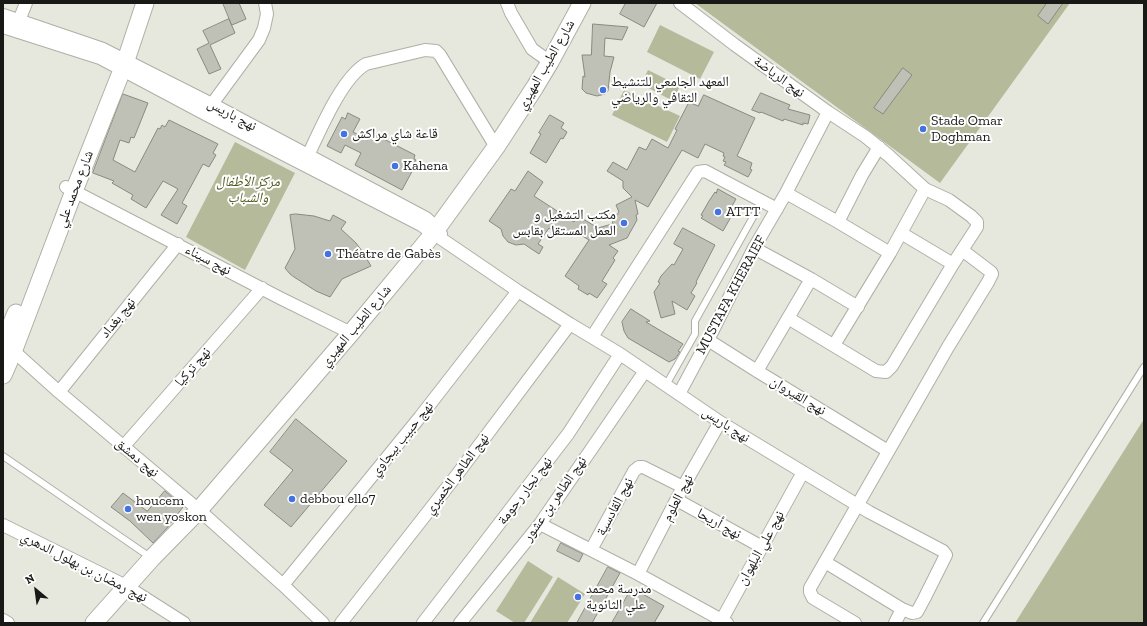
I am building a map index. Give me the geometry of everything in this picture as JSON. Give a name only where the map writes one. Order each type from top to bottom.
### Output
[{"type":"street","points":[[12,26],[26,3]]},
{"type":"street","name":"شارع محمد علي","points":[[120,63],[134,3]]},
{"type":"street","name":"شارع محمد علي","points":[[3,375],[7,347],[145,3]]},
{"type":"street","points":[[210,110],[259,40],[264,28],[267,14],[265,3]]},
{"type":"street","points":[[507,3],[511,13],[532,49],[550,62]]},
{"type":"street","name":"شارع الطيب المهيري","points":[[94,623],[152,558],[199,510],[438,234],[550,62],[582,3]]},
{"type":"street","name":"نهج الرياضة","points":[[680,3],[735,45],[828,112],[866,137],[925,189],[949,200],[972,216],[977,222],[977,227],[962,250]]},
{"type":"street","name":"نهج باريس","points":[[3,15],[12,26],[102,49],[120,63],[306,160],[438,234],[518,290],[592,338],[620,354],[720,422],[857,505],[942,551],[946,554],[945,558],[917,612],[912,613],[902,609]]},
{"type":"street","points":[[306,160],[345,84],[359,68],[366,64],[425,50],[436,51],[440,55],[496,147]]},
{"type":"street","name":"MUSTAFA KHERAIEF","points":[[678,394],[708,340],[754,248],[786,193],[828,112]]},
{"type":"street","points":[[838,222],[862,175],[879,147]]},
{"type":"street","points":[[592,338],[698,172],[704,172],[777,209]]},
{"type":"street","name":"نهج سيناء","points":[[70,189],[351,333]]},
{"type":"street","points":[[834,346],[890,253],[925,189]]},
{"type":"street","points":[[786,193],[890,253]]},
{"type":"street","points":[[901,233],[953,264]]},
{"type":"street","name":"نهج بغداد","points":[[58,392],[178,244]]},
{"type":"street","points":[[754,248],[858,307]]},
{"type":"street","points":[[788,318],[876,371],[884,372],[889,370],[962,250],[989,270],[992,274],[888,450],[810,588],[813,598],[855,623]]},
{"type":"street","points":[[756,371],[811,279]]},
{"type":"street","name":"نهج تركيا","points":[[123,447],[262,288]]},
{"type":"street","name":"نهج حبيب بيجاوي","points":[[283,585],[420,416],[518,290]]},
{"type":"street","name":"نهج الطاهر الخميري","points":[[341,623],[456,476],[570,324]]},
{"type":"street","name":"نهج القيروان","points":[[708,340],[756,371],[888,450]]},
{"type":"street","name":"نهج دمشق","points":[[7,347],[58,392],[199,510],[323,623]]},
{"type":"street","name":"نهج نجار رحومة","points":[[423,623],[568,434],[620,354]]},
{"type":"street","name":"نهج الطاهر بن عشور","points":[[460,623],[540,524],[645,371]]},
{"type":"street","name":"نهج العلوم","points":[[638,574],[683,487],[720,422]]},
{"type":"street","name":"نهج القادسية","points":[[592,550],[637,468],[641,466],[683,487]]},
{"type":"street","name":"نهج علي البلهوان","points":[[723,622],[803,472]]},
{"type":"street","name":"نهج أريحا","points":[[677,500],[762,547]]},
{"type":"street","points":[[540,524],[638,574],[723,622]]},
{"type":"street","name":"نهج رمضان بن بهلول الدهري","points":[[3,526],[126,586],[184,623]]},
{"type":"street","points":[[825,562],[902,609],[895,623]]},
{"type":"street","points":[[3,620],[8,623]]},
{"type":"lane","points":[[666,385],[695,334],[695,321],[762,201]]},
{"type":"lane","points":[[983,623],[1144,367]]},
{"type":"lane","points":[[3,456],[152,558]]},
{"type":"green space","name":"Stade Omar Doghman","points":[[695,3],[1070,3],[940,183]]},
{"type":"green space","points":[[660,25],[714,52],[700,79],[647,52]]},
{"type":"green space","points":[[648,70],[680,86],[673,101],[641,84]]},
{"type":"green space","points":[[624,90],[680,116],[667,142],[612,115]]},
{"type":"green space","name":"مركز الأطفال والشباب","points":[[235,142],[295,173],[245,270],[186,237]]},
{"type":"green space","points":[[1144,419],[1144,623],[1015,623]]},
{"type":"green space","points":[[528,561],[553,577],[524,623],[515,623],[496,611]]},
{"type":"green space","points":[[558,577],[585,594],[567,623],[530,623]]},
{"type":"building","points":[[223,3],[239,3],[246,19],[232,25]]},
{"type":"building","points":[[626,3],[657,3],[644,27],[620,14]]},
{"type":"building","points":[[1047,3],[1063,3],[1048,24],[1038,16]]},
{"type":"building","points":[[229,19],[235,33],[210,45],[221,69],[209,74],[197,49],[209,43],[203,31]]},
{"type":"building","points":[[593,24],[628,27],[622,40],[605,38],[604,56],[614,57],[610,72],[608,91],[605,94],[597,96],[586,93],[582,89],[583,76],[585,77],[582,55],[591,55]]},
{"type":"building","points":[[903,68],[912,75],[883,114],[874,108]]},
{"type":"building","points":[[761,93],[790,105],[788,109],[810,115],[808,124],[803,123],[803,125],[784,119],[783,121],[752,110]]},
{"type":"building","points":[[123,94],[148,103],[134,138],[131,137],[129,143],[120,140],[113,160],[135,172],[158,128],[160,129],[162,125],[165,127],[169,120],[218,144],[213,153],[216,155],[209,167],[203,164],[182,203],[187,206],[177,224],[161,215],[178,189],[163,181],[146,208],[131,199],[133,195],[112,183],[114,181],[93,173]]},
{"type":"building","points":[[704,95],[755,118],[737,156],[752,163],[750,169],[752,170],[748,177],[724,165],[726,162],[723,161],[725,157],[723,156],[724,153],[705,144],[698,158],[682,150],[648,207],[635,200],[638,214],[636,215],[637,220],[627,238],[609,245],[618,251],[613,258],[615,260],[602,281],[607,284],[597,298],[578,289],[579,286],[565,276],[589,240],[576,232],[573,236],[558,227],[555,232],[549,228],[538,244],[543,247],[539,254],[524,244],[516,245],[508,242],[503,236],[501,229],[489,221],[511,189],[515,191],[528,171],[543,182],[534,196],[574,222],[578,216],[598,228],[612,224],[614,218],[619,212],[616,205],[632,197],[623,188],[623,181],[607,171],[613,162],[627,170],[639,147],[646,150],[652,139],[668,148],[677,130],[675,129],[689,102],[698,106]]},
{"type":"building","points":[[348,113],[360,119],[353,132],[368,140],[372,133],[415,155],[414,159],[416,160],[414,163],[416,164],[402,190],[355,165],[361,153],[345,145],[341,153],[327,146],[342,117],[345,119]]},
{"type":"building","points":[[550,115],[564,123],[561,128],[567,132],[563,139],[561,138],[546,163],[530,153],[541,134],[539,133]]},
{"type":"building","name":"ATTT","points":[[718,189],[736,199],[732,206],[736,208],[723,231],[701,218],[703,216],[701,215],[709,201]]},
{"type":"building","name":"Théatre de Gabès","points":[[296,214],[314,216],[330,221],[333,215],[346,222],[341,229],[356,243],[371,266],[342,279],[330,297],[316,291],[294,277],[285,268],[295,249],[290,215]]},
{"type":"building","points":[[683,228],[715,245],[691,293],[695,296],[687,310],[672,301],[675,314],[661,318],[654,292],[660,283],[658,282],[661,276],[672,264],[674,265],[683,249],[674,244]]},
{"type":"building","points":[[631,309],[650,321],[646,322],[683,344],[675,359],[669,362],[628,338],[624,331],[622,322]]},
{"type":"building","points":[[296,419],[347,461],[291,527],[264,505],[293,470],[270,452]]},
{"type":"building","points":[[165,491],[183,507],[153,543],[130,521],[111,507],[123,493],[147,511]]},
{"type":"building","points":[[561,543],[583,554],[579,562],[557,551]]},
{"type":"building","points":[[608,567],[620,573],[592,623],[577,623]]},
{"type":"building","points":[[632,588],[664,606],[654,623],[612,623]]},
{"type":"place","name":"المعهد الجامعي للتنشيط الثقافي والرياضي","points":[[603,90]]},
{"type":"place","name":"Stade Omar Doghman","points":[[923,129]]},
{"type":"place","name":"قاعة شاي مراكش","points":[[344,134]]},
{"type":"place","name":"Kahena","points":[[395,166]]},
{"type":"place","name":"ATTT","points":[[718,212]]},
{"type":"place","name":"مكتب التشغيل و العمل المستقل بقابس","points":[[624,223]]},
{"type":"place","name":"Théatre de Gabès","points":[[328,254]]},
{"type":"place","name":"debbou ello7","points":[[292,499]]},
{"type":"place","name":"houcem wen yoskon","points":[[128,509]]},
{"type":"place","name":"مدرسة محمد علي الثانوية","points":[[578,597]]}]
